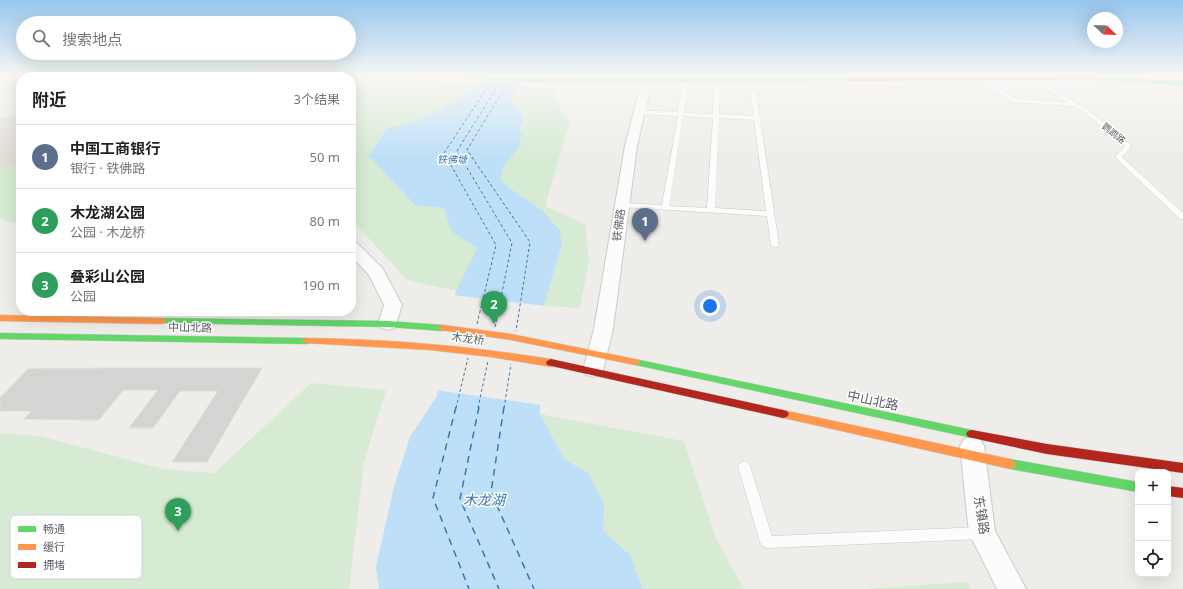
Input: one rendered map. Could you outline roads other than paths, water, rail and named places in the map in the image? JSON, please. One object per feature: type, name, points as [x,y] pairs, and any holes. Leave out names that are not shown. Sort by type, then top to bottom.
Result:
[{"type":"main road","name":"中山北路","points":[[0,318],[388,324]]},
{"type":"main road","name":"木龙桥","points":[[388,324],[453,329],[560,346]]},
{"type":"main road","name":"中山北路","points":[[0,336],[380,342]]},
{"type":"main road","name":"木龙桥","points":[[380,342],[445,347],[553,363]]},
{"type":"main road","name":"中山北路","points":[[560,346],[599,354],[1135,486]]},
{"type":"main road","name":"中山北路","points":[[553,363],[972,446],[1047,449],[1183,468]]},
{"type":"main road","points":[[1171,491],[1183,493]]},
{"type":"street","name":"铁佛路","points":[[593,371],[599,354],[621,205],[640,103]]},
{"type":"street","points":[[356,251],[377,273],[393,304],[388,324]]},
{"type":"street","name":"东镇路","points":[[972,446],[982,533],[1012,589]]},
{"type":"lane","points":[[665,208],[683,103]]},
{"type":"lane","points":[[711,210],[716,103]]},
{"type":"lane","points":[[755,103],[776,245]]},
{"type":"lane","points":[[1065,103],[1075,104]]},
{"type":"lane","name":"鹦鹉路","points":[[1075,104],[1130,146],[1118,157],[1183,217]]},
{"type":"lane","points":[[638,112],[757,118]]},
{"type":"lane","points":[[621,205],[771,214]]},
{"type":"lane","points":[[744,466],[767,542],[982,533]]},
{"type":"water","name":"木龙湖","points":[[513,103],[521,112],[523,123],[518,128],[525,135],[519,137],[521,143],[505,164],[501,180],[508,187],[543,211],[560,231],[562,243],[544,305],[538,353],[540,414],[564,459],[588,473],[604,503],[603,531],[631,556],[642,589],[379,589],[376,567],[394,487],[410,437],[437,396],[443,340],[456,291],[477,248],[451,231],[444,208],[415,205],[369,156],[387,128],[427,117],[452,104]]},
{"type":"place","name":"中国工商银行","points":[[645,241]]},
{"type":"place","name":"木龙湖公园","points":[[494,324]]},
{"type":"place","name":"叠彩山公园","points":[[178,531]]},
{"type":"water label","name":"铁佛塘","points":[[452,159]]}]
